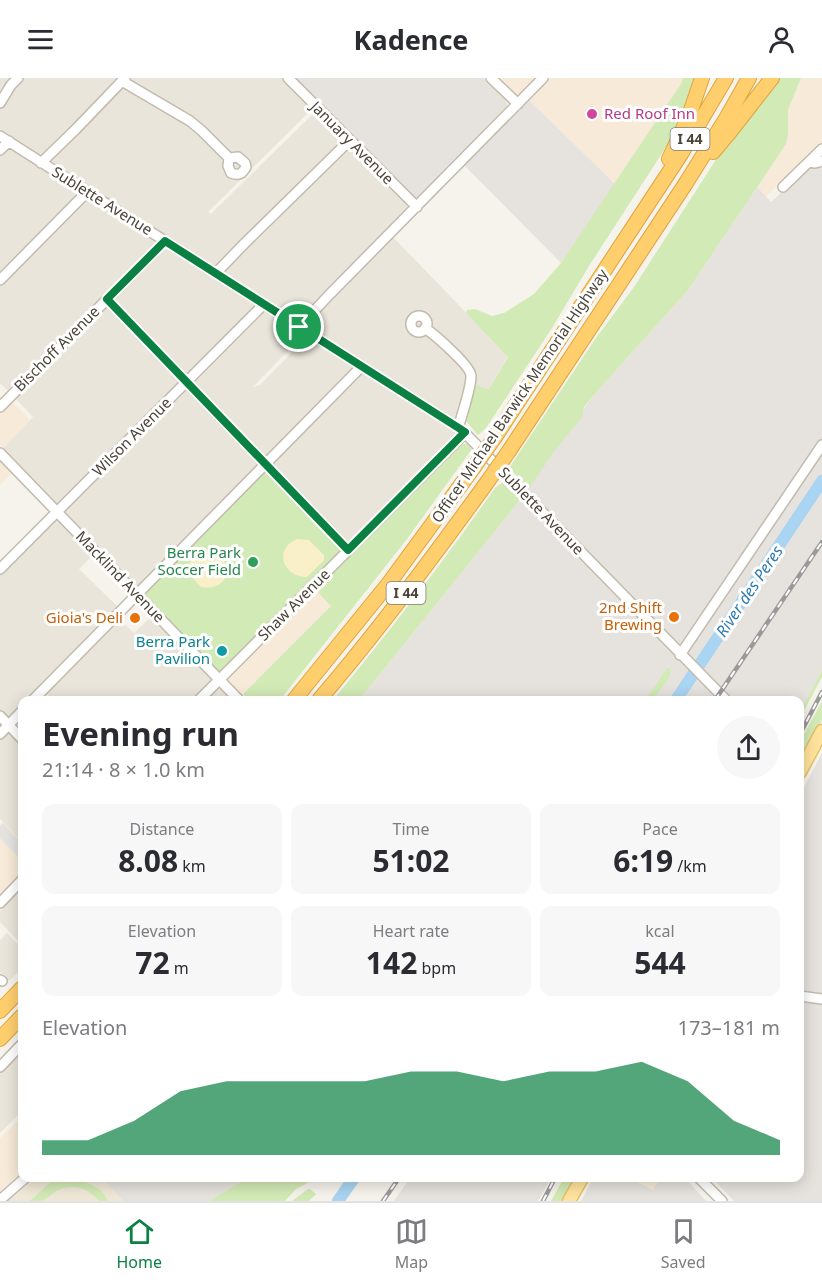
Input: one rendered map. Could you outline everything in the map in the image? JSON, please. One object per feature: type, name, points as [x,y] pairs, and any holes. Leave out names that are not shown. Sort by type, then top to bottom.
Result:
[{"type":"highway","points":[[651,200],[689,116],[702,78]]},
{"type":"highway","name":"Officer Michael Barwick Memorial Highway","points":[[297,696],[389,583],[495,437],[700,124],[726,78]]},
{"type":"highway","name":"Officer Michael Barwick Memorial Highway","points":[[322,696],[400,600],[509,451],[686,183],[748,78]]},
{"type":"highway","points":[[686,183],[772,78]]},
{"type":"highway","points":[[0,1011],[18,992]]},
{"type":"highway","points":[[0,1039],[18,1020]]},
{"type":"main road","points":[[804,765],[820,740]]},
{"type":"main road","points":[[569,1201],[580,1182]]},
{"type":"street","points":[[0,103],[18,78]]},
{"type":"street","name":"January Avenue","points":[[288,78],[417,207]]},
{"type":"street","points":[[491,78],[518,104]]},
{"type":"street","points":[[299,327],[543,78]]},
{"type":"street","points":[[41,163],[124,79],[190,121],[229,158]]},
{"type":"street","points":[[0,150],[4,139]]},
{"type":"street","name":"Sublette Avenue","points":[[4,139],[462,430],[722,696]]},
{"type":"street","points":[[216,273],[350,140]]},
{"type":"street","points":[[783,187],[822,149]]},
{"type":"street","points":[[809,162],[822,161]]},
{"type":"street","points":[[0,280],[87,192]]},
{"type":"street","name":"Bischoff Avenue","points":[[0,407],[165,241]]},
{"type":"street","points":[[107,299],[348,550]]},
{"type":"street","name":"Wilson Avenue","points":[[0,570],[264,304]]},
{"type":"street","points":[[425,328],[470,369],[471,379],[462,430]]},
{"type":"street","points":[[37,696],[361,367]]},
{"type":"street","name":"Shaw Avenue","points":[[203,696],[348,550],[462,430]]},
{"type":"street","points":[[682,657],[822,445]]},
{"type":"street","name":"Macklind Avenue","points":[[0,453],[235,696]]},
{"type":"street","points":[[0,734],[18,715]]},
{"type":"street","points":[[0,716],[18,735]]},
{"type":"street","points":[[0,903],[18,884]]},
{"type":"street","points":[[804,997],[822,999]]},
{"type":"street","points":[[0,1066],[18,1048]]},
{"type":"street","points":[[0,1200],[20,1182]]},
{"type":"street","points":[[703,1182],[722,1201]]},
{"type":"shaded area","points":[[0,78],[283,78],[313,108],[208,212],[211,214],[317,110],[343,137],[350,148],[408,206],[408,209],[296,320],[0,129]]},
{"type":"shaded area","points":[[294,78],[483,78],[505,100],[507,108],[416,200]]},
{"type":"shaded area","points":[[497,78],[537,78],[517,96]]},
{"type":"shaded area","points":[[549,78],[683,78],[615,184],[528,99]]},
{"type":"shaded area","points":[[801,78],[822,78],[822,142],[766,197],[757,187],[786,144],[788,110]]},
{"type":"shaded area","points":[[528,99],[615,184],[561,263],[464,165]]},
{"type":"shaded area","points":[[0,140],[156,242],[155,246],[9,392],[0,383]]},
{"type":"shaded area","points":[[822,154],[822,670],[804,704],[804,696],[362,696],[520,500],[592,397],[688,290],[757,187],[771,202]]},
{"type":"shaded area","points":[[392,236],[508,356],[489,389],[466,383],[457,415],[454,418],[307,326],[307,323]]},
{"type":"shaded area","points":[[165,248],[303,335],[253,387],[260,385],[307,337],[455,433],[450,442],[351,541],[345,540],[224,415],[258,465],[137,587],[3,448],[33,417],[15,398]]},
{"type":"shaded area","points":[[12,401],[30,420],[3,448],[0,445],[0,414]]},
{"type":"shaded area","points":[[0,460],[12,473],[0,485]]},
{"type":"shaded area","points":[[58,520],[92,556],[79,569],[118,607],[112,613],[134,633],[151,617],[227,696],[49,696],[41,688],[32,696],[18,696],[18,709],[10,717],[0,710],[0,575],[54,521]]},
{"type":"shaded area","points":[[315,589],[332,605],[242,695],[227,681],[228,678]]},
{"type":"shaded area","points":[[7,733],[18,742],[18,838],[0,819],[0,739]]},
{"type":"shaded area","points":[[822,753],[822,1201],[734,1201],[716,1182],[804,1182],[804,787]]},
{"type":"shaded area","points":[[3,822],[18,838],[18,877],[0,896],[0,824]]},
{"type":"shaded area","points":[[3,823],[18,840],[18,857],[0,838],[0,826]]},
{"type":"shaded area","points":[[18,892],[18,941],[0,922],[0,911]]},
{"type":"shaded area","points":[[7,933],[18,945],[18,972],[9,981],[0,972],[0,940]]},
{"type":"shaded area","points":[[18,1054],[18,1115],[0,1133],[0,1073]]},
{"type":"shaded area","points":[[18,1121],[18,1175],[0,1191],[0,1138]]},
{"type":"shaded area","points":[[28,1182],[105,1182],[123,1201],[6,1201]]},
{"type":"shaded area","points":[[105,1182],[240,1182],[209,1201],[123,1201]]},
{"type":"shaded area","points":[[407,1182],[549,1182],[538,1201],[394,1201]]},
{"type":"shaded area","points":[[591,1182],[637,1182],[653,1190],[658,1182],[689,1182],[706,1201],[581,1201]]},
{"type":"shaded area","points":[[636,1182],[658,1182],[653,1191]]},
{"type":"green space","points":[[683,78],[697,78],[668,144],[552,328],[486,428],[478,435],[465,422],[475,385],[489,389],[508,357],[466,313],[467,310],[475,309],[492,316],[504,313],[534,294],[561,263]]},
{"type":"green space","points":[[776,78],[801,78],[788,110],[786,144],[688,290],[592,397],[584,407],[582,417],[529,488],[509,468],[596,338],[634,287],[719,155]]},
{"type":"green space","points":[[459,444],[467,444],[472,449],[407,539],[283,696],[245,696],[243,694],[331,606],[315,589]]},
{"type":"green space","points":[[265,471],[341,551],[219,672],[146,597],[145,593]]},
{"type":"green space","points":[[503,482],[520,500],[362,696],[336,696],[416,596],[495,488]]},
{"type":"green space","points":[[667,668],[670,668],[670,676],[656,696],[649,696]]},
{"type":"green space","points":[[822,670],[822,677],[804,711],[804,704]]},
{"type":"green space","points":[[822,701],[822,720],[804,750],[804,735]]},
{"type":"green space","points":[[51,1182],[83,1182],[96,1187],[108,1201],[99,1201],[90,1192],[68,1187],[56,1191],[44,1200],[30,1201]]},
{"type":"green space","points":[[309,1182],[296,1189],[285,1201],[209,1201],[239,1183]]},
{"type":"green space","points":[[562,1182],[572,1182],[561,1201],[551,1201]]},
{"type":"green space","points":[[308,1189],[316,1194],[309,1201],[292,1201]]},
{"type":"sand","points":[[297,539],[309,540],[324,555],[324,560],[307,577],[292,572],[284,562],[285,549]]},
{"type":"sand","points":[[204,550],[215,553],[226,565],[225,579],[212,587],[201,587],[186,571],[186,566]]},
{"type":"waterway","name":"River des Peres","points":[[679,696],[822,481]]},
{"type":"waterway","name":"River des Peres","points":[[338,1201],[351,1182]]},
{"type":"railway","points":[[718,696],[822,542]]},
{"type":"railway","points":[[804,726],[822,692]]},
{"type":"railway","points":[[383,1201],[396,1182]]},
{"type":"railway","points":[[543,1201],[553,1182]]},
{"type":"place","name":"Red Roof Inn","points":[[592,114]]},
{"type":"place","name":"Berra Park Soccer Field","points":[[253,562]]},
{"type":"place","name":"2nd Shift Brewing","points":[[674,617]]},
{"type":"place","name":"Gioia's Deli","points":[[135,618]]},
{"type":"place","name":"Berra Park Pavilion","points":[[222,651]]},
{"type":"route","points":[[165,241],[299,327],[465,432],[348,550],[107,299],[165,241]]}]
